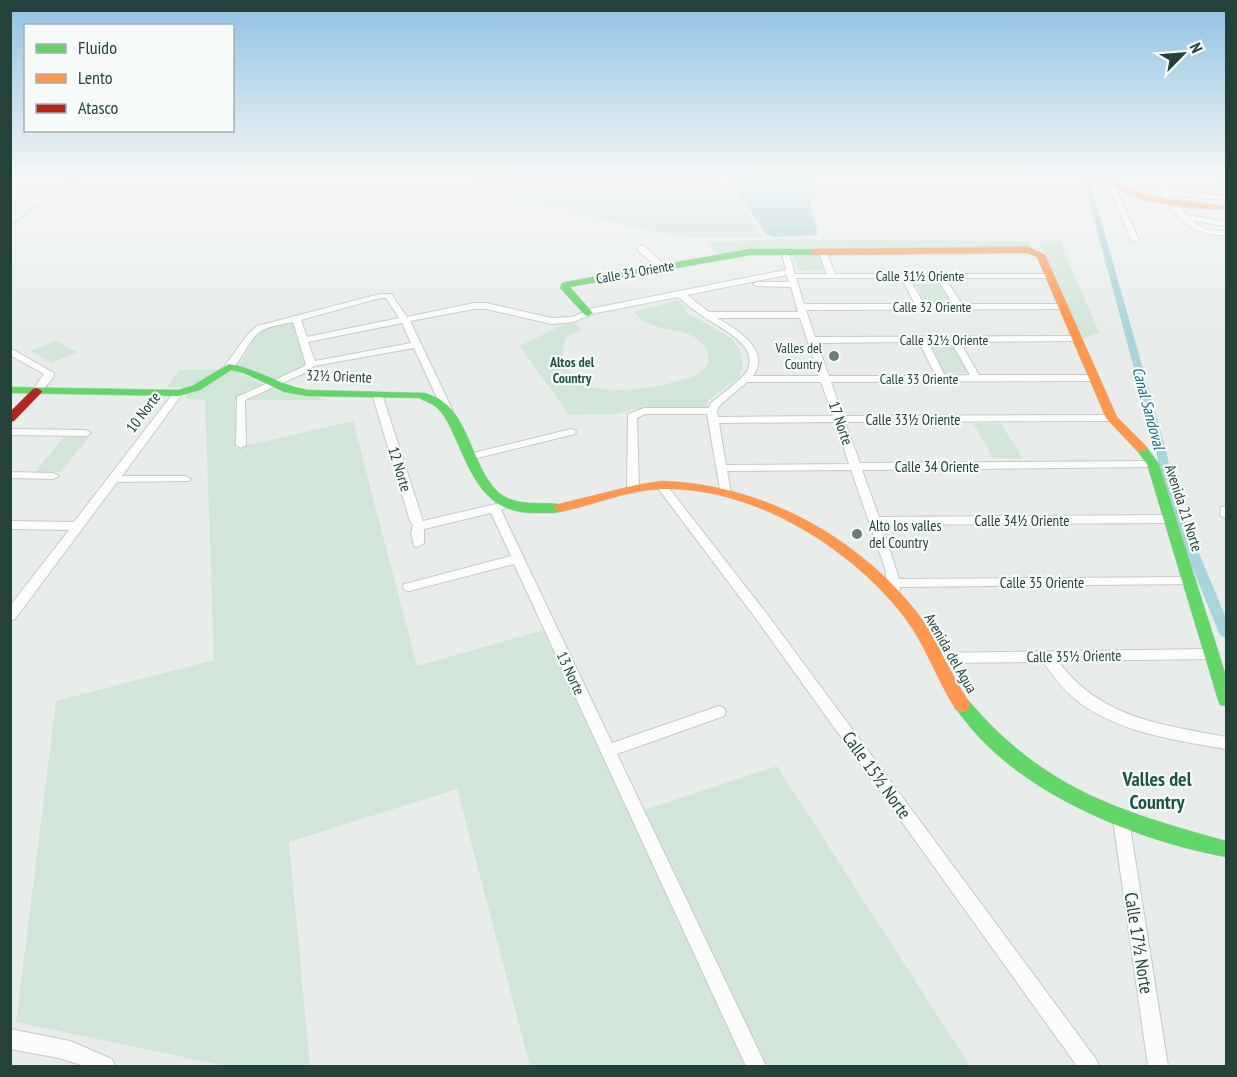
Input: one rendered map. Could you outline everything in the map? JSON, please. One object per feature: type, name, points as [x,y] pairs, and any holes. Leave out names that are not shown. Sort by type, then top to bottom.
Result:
[{"type":"street","points":[[1130,228],[1135,240]]},
{"type":"street","points":[[1197,228],[1202,231],[1227,233]]},
{"type":"street","points":[[641,248],[662,267]]},
{"type":"street","name":"Calle 31 Oriente","points":[[587,314],[565,288],[565,285],[750,252],[1029,250]]},
{"type":"street","name":"Avenida 21 Norte","points":[[1029,250],[1041,255],[1112,418],[1149,456],[1153,464],[1227,700]]},
{"type":"street","name":"17 Norte","points":[[784,251],[802,311],[874,521],[894,589]]},
{"type":"street","points":[[822,251],[832,276]]},
{"type":"street","points":[[904,276],[921,307]]},
{"type":"street","points":[[939,276],[959,307]]},
{"type":"street","name":"Calle 31½ Oriente","points":[[792,278],[1049,276]]},
{"type":"street","points":[[735,284],[792,278]]},
{"type":"street","points":[[303,340],[403,317],[482,304],[547,321],[569,320],[680,294],[735,284],[792,278]]},
{"type":"street","points":[[680,294],[707,315],[735,331],[748,345],[752,368],[746,379],[715,405],[713,416],[725,493]]},
{"type":"street","name":"10 Norte","points":[[10,616],[178,393],[196,388],[229,367],[239,357],[254,332],[267,325],[380,296],[388,296]]},
{"type":"street","name":"13 Norte","points":[[388,296],[403,317],[417,345],[484,489],[500,507],[517,559],[756,1066]]},
{"type":"street","name":"Calle 32 Oriente","points":[[707,315],[921,307],[1063,307]]},
{"type":"street","points":[[296,318],[310,364]]},
{"type":"street","name":"Calle 32½ Oriente","points":[[812,340],[1077,339]]},
{"type":"street","points":[[922,340],[942,378]]},
{"type":"street","points":[[954,340],[976,378]]},
{"type":"street","points":[[241,445],[240,399],[306,369],[310,364],[417,345]]},
{"type":"street","points":[[10,351],[49,373],[38,391],[10,419]]},
{"type":"street","name":"32½ Oriente","points":[[229,367],[247,370],[271,384],[288,390],[307,393],[421,395],[432,398],[448,411]]},
{"type":"street","name":"Calle 33 Oriente","points":[[746,379],[1093,378]]},
{"type":"street","points":[[10,390],[178,393]]},
{"type":"street","name":"12 Norte","points":[[376,394],[416,521],[419,524],[418,543]]},
{"type":"street","name":"Calle 33½ Oriente","points":[[633,490],[631,419],[636,413],[644,411],[713,416],[840,420],[1112,418]]},
{"type":"street","points":[[10,432],[86,433]]},
{"type":"street","points":[[470,457],[571,432]]},
{"type":"street","name":"Calle 34 Oriente","points":[[721,468],[1153,464]]},
{"type":"street","points":[[10,475],[53,476]]},
{"type":"street","points":[[114,478],[185,479]]},
{"type":"street","name":"Avenida del Agua","points":[[500,507],[545,510],[661,485],[725,493],[786,516],[829,540],[894,589],[964,708],[1000,747],[1029,770],[1061,792],[1120,820],[1161,833],[1227,849]]},
{"type":"street","name":"Calle 15½ Norte","points":[[661,485],[762,616],[1089,1066]]},
{"type":"street","points":[[419,524],[500,507]]},
{"type":"street","name":"Calle 34½ Oriente","points":[[874,521],[1170,519]]},
{"type":"street","points":[[10,525],[78,526]]},
{"type":"street","points":[[409,587],[517,559]]},
{"type":"street","name":"Calle 35 Oriente","points":[[894,589],[1190,581]]},
{"type":"street","name":"Calle 35½ Oriente","points":[[936,657],[1212,654]]},
{"type":"street","points":[[1046,656],[1073,690],[1110,715],[1143,726],[1227,743]]},
{"type":"street","points":[[607,751],[719,712]]},
{"type":"street","name":"Calle 17½ Norte","points":[[1120,820],[1158,1066]]},
{"type":"street","points":[[10,1039],[52,1045],[81,1053],[105,1066]]},
{"type":"green space","points":[[639,228],[757,228],[762,238],[692,238]]},
{"type":"green space","points":[[776,239],[1029,241],[1031,248],[793,248],[745,250],[721,255],[707,243]]},
{"type":"green space","points":[[1038,241],[1060,241],[1099,333],[1081,339]]},
{"type":"green space","points":[[795,252],[819,253],[827,270],[803,271],[798,269],[793,255]]},
{"type":"green space","points":[[912,279],[938,279],[954,303],[926,303]]},
{"type":"green space","points":[[678,300],[688,309],[684,311],[731,338],[739,348],[743,364],[739,377],[708,401],[707,407],[633,409],[618,414],[569,415],[520,346],[562,325],[575,323],[581,330],[567,336],[563,356],[573,375],[584,384],[599,388],[633,390],[678,381],[694,376],[704,369],[709,360],[706,349],[693,336],[652,325],[634,312]]},
{"type":"green space","points":[[294,319],[307,365],[303,369],[273,381],[233,366],[243,358],[258,331]]},
{"type":"green space","points":[[56,341],[77,352],[51,363],[31,351]]},
{"type":"green space","points":[[928,344],[952,344],[969,373],[944,374]]},
{"type":"green space","points":[[221,367],[236,371],[277,391],[312,396],[323,400],[235,400],[237,447],[231,449],[353,421],[417,666],[543,630],[748,1066],[530,1066],[457,789],[289,842],[310,1066],[226,1066],[16,1022],[56,701],[214,660],[205,400],[185,399],[189,388],[167,387],[179,370]]},
{"type":"green space","points":[[973,423],[1001,424],[1023,459],[993,458]]},
{"type":"green space","points":[[64,437],[89,437],[61,472],[35,472]]},
{"type":"green space","points":[[777,766],[970,1066],[760,1066],[635,813]]},
{"type":"water","points":[[762,228],[816,228],[817,235],[773,237],[766,234]]},
{"type":"waterway","name":"Canal Sandoval","points":[[1100,228],[1162,454],[1168,493],[1226,633]]},
{"type":"traffic: fast","points":[[588,313],[565,288],[565,285],[750,252],[814,252]]},
{"type":"traffic: fast","points":[[10,390],[178,393],[196,388],[229,367],[247,370],[288,390],[307,393],[421,395],[438,403],[449,415],[477,473],[495,496],[520,508],[560,508]]},
{"type":"traffic: fast","points":[[1141,448],[1153,464],[1226,700]]},
{"type":"traffic: fast","points":[[962,705],[987,735],[1047,782],[1116,816],[1226,849]]},
{"type":"traffic: slow","points":[[814,252],[1029,250],[1041,255],[1112,418],[1141,448]]},
{"type":"traffic: slow","points":[[560,508],[649,486],[696,486],[730,493],[799,522],[832,542],[888,589],[910,614],[962,705]]},
{"type":"traffic: jam","points":[[10,419],[37,391]]},
{"type":"place","name":"Valles del Country","points":[[834,356]]},
{"type":"place","name":"Alto los valles del Country","points":[[857,534]]},
{"type":"district","name":"Altos del Country","points":[[572,370]]},
{"type":"district","name":"Valles del Country","points":[[1157,790]]}]
